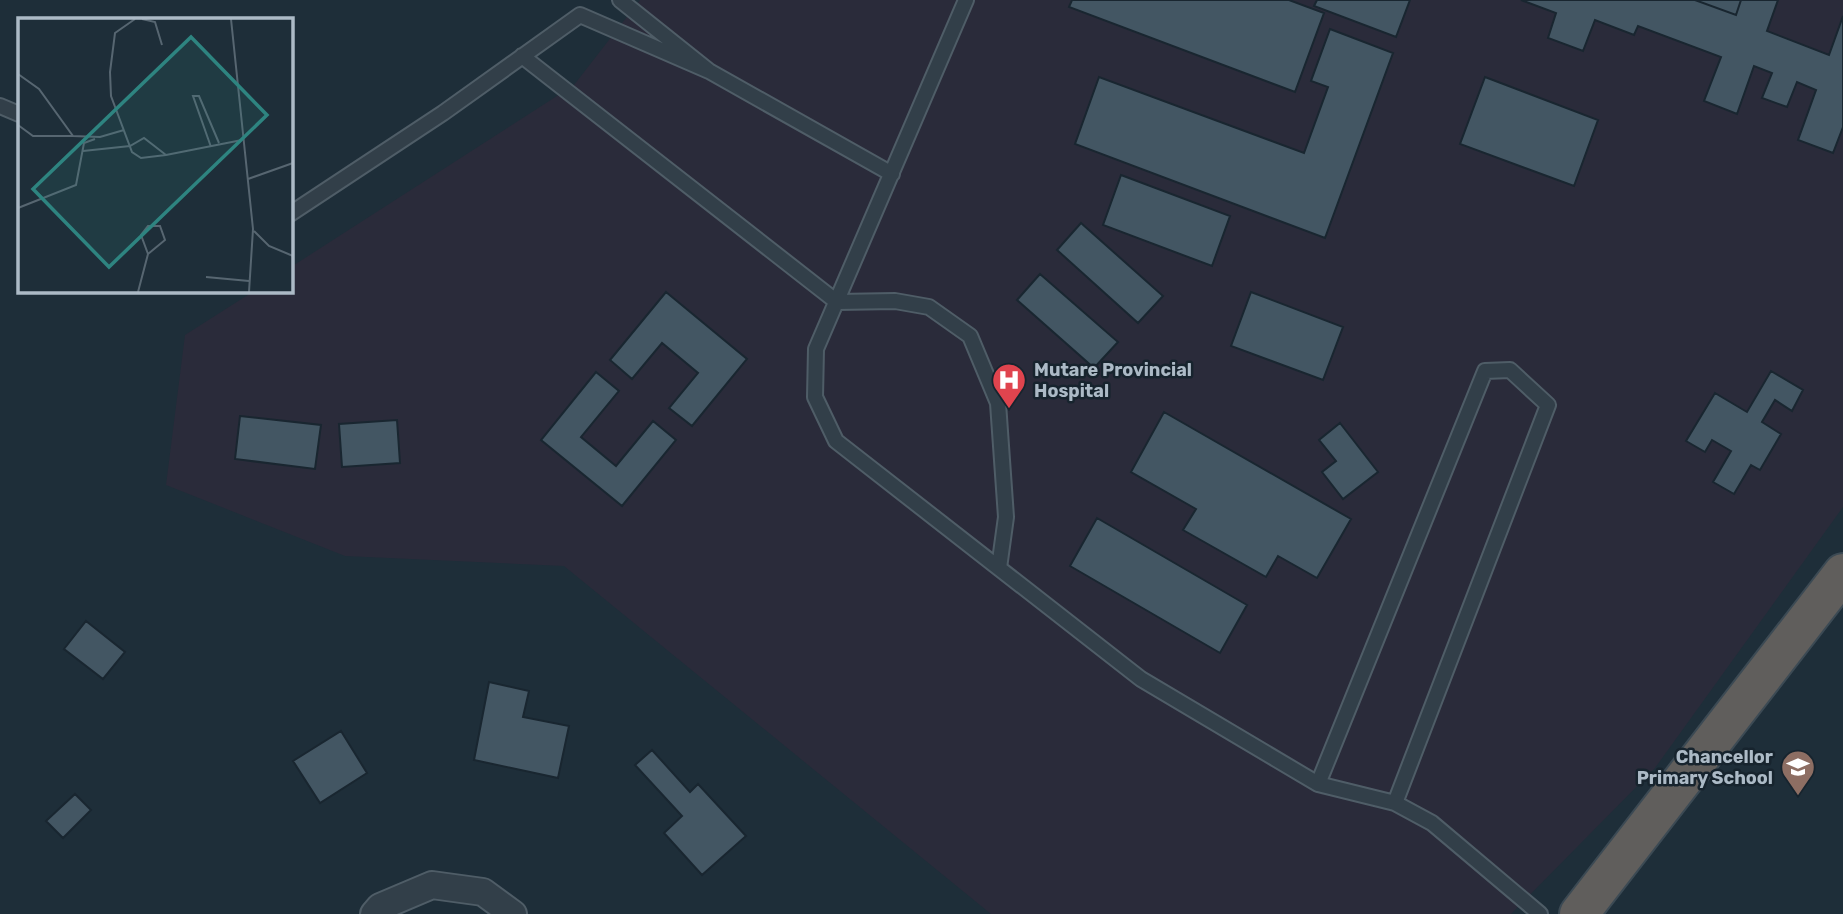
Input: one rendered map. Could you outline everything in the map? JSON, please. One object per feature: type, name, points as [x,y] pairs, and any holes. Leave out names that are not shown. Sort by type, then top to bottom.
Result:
[{"type":"highway","points":[[1579,914],[1843,573]]},
{"type":"street","points":[[374,914],[380,907],[432,885],[482,892],[513,914]]},
{"type":"lane","points":[[620,0],[709,71]]},
{"type":"lane","points":[[966,0],[816,349],[815,397],[836,441],[1142,679],[1318,784],[1395,803],[1432,823],[1540,914]]},
{"type":"lane","points":[[292,214],[443,113],[580,15],[709,71],[892,174]]},
{"type":"lane","points":[[522,56],[837,302],[895,301],[929,307],[970,336],[998,403],[1006,517],[999,568]]},
{"type":"lane","points":[[0,106],[18,114]]},
{"type":"lane","points":[[1318,784],[1485,371],[1510,370],[1548,405],[1395,803]]},
{"type":"shaded area","name":"Mutare Provincial Hospital","points":[[640,0],[1843,0],[1843,507],[1655,768],[1511,914],[991,914],[564,566],[345,556],[166,485],[185,335],[252,292],[292,292],[292,266],[574,85]]},
{"type":"building","points":[[1072,0],[1289,0],[1324,13],[1295,92],[1069,7]]},
{"type":"building","points":[[1317,0],[1410,0],[1396,37],[1314,6]]},
{"type":"building","points":[[1521,0],[1695,0],[1736,15],[1741,0],[1778,0],[1767,31],[1829,55],[1843,16],[1843,127],[1833,153],[1798,140],[1816,90],[1797,82],[1787,107],[1762,98],[1772,73],[1754,66],[1737,114],[1704,101],[1721,57],[1638,26],[1634,35],[1595,20],[1583,51],[1548,38],[1556,13]]},
{"type":"building","points":[[1695,0],[1741,0],[1736,15]]},
{"type":"building","points":[[1330,29],[1393,53],[1325,238],[1075,144],[1099,77],[1304,153],[1328,87],[1311,81]]},
{"type":"building","points":[[1485,77],[1598,120],[1574,186],[1460,144]]},
{"type":"building","points":[[1121,175],[1230,216],[1212,266],[1103,225]]},
{"type":"building","points":[[1081,223],[1163,296],[1138,323],[1057,250]]},
{"type":"building","points":[[1040,274],[1118,342],[1094,368],[1017,300]]},
{"type":"building","points":[[666,292],[747,359],[692,426],[669,408],[698,373],[662,343],[632,379],[610,360]]},
{"type":"building","points":[[1251,292],[1343,327],[1323,380],[1231,346]]},
{"type":"building","points":[[1771,371],[1803,390],[1792,411],[1775,400],[1762,422],[1781,434],[1760,470],[1751,465],[1734,494],[1713,482],[1731,451],[1712,440],[1705,452],[1686,441],[1715,393],[1747,412]]},
{"type":"building","points":[[596,372],[619,391],[581,437],[616,466],[653,421],[676,440],[622,506],[541,440]]},
{"type":"building","points":[[1164,412],[1351,519],[1317,578],[1278,556],[1266,577],[1183,530],[1196,509],[1131,472]]},
{"type":"building","points":[[240,416],[321,425],[315,469],[235,459]]},
{"type":"building","points":[[397,420],[400,463],[342,467],[339,424]]},
{"type":"building","points":[[1340,423],[1378,472],[1343,499],[1322,472],[1336,461],[1319,440]]},
{"type":"building","points":[[1097,518],[1247,605],[1220,653],[1070,566]]},
{"type":"building","points":[[86,621],[125,652],[103,679],[64,649]]},
{"type":"building","points":[[489,682],[529,691],[523,717],[569,726],[558,778],[474,760]]},
{"type":"building","points":[[341,731],[367,773],[320,803],[293,761]]},
{"type":"building","points":[[652,750],[690,792],[698,784],[746,836],[702,875],[664,833],[682,816],[635,765]]},
{"type":"building","points":[[75,794],[91,810],[63,838],[46,821]]},
{"type":"place","name":"Mutare Provincial Hospital","points":[[1009,410]]},
{"type":"place","name":"Chancellor Primary School","points":[[1798,797]]}]
